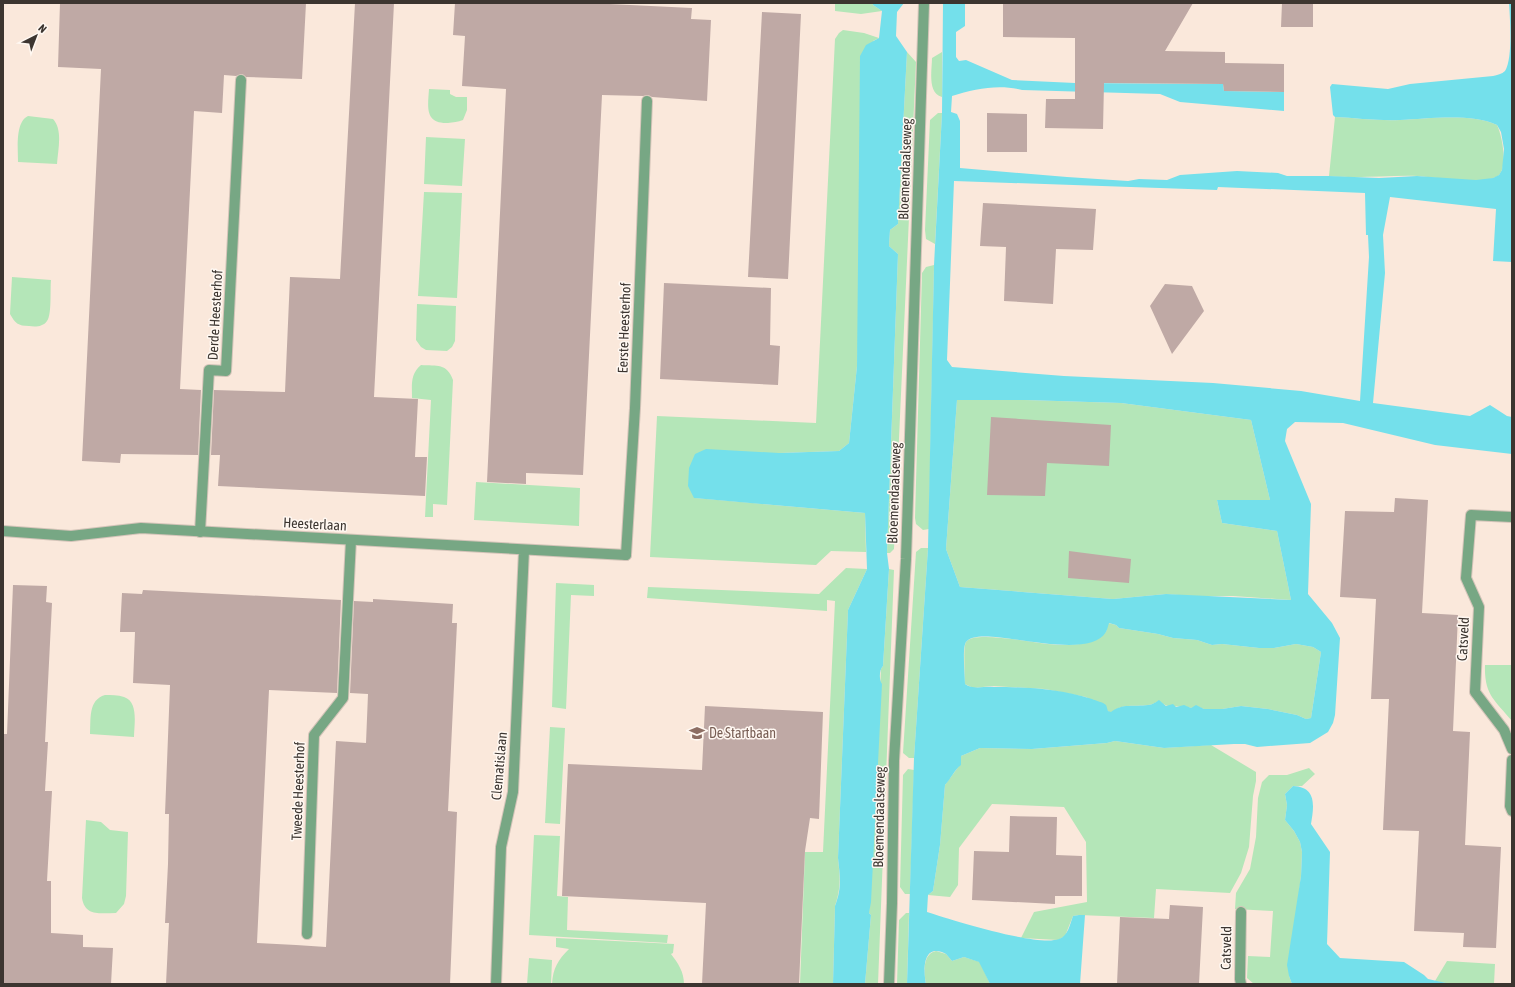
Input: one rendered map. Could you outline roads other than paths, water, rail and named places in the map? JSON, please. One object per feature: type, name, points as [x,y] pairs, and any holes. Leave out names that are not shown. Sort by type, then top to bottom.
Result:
[{"type":"street","name":"Bloemendaalseweg","points":[[889,984],[894,760],[906,558],[924,3]]},
{"type":"street","name":"Derde Heesterhof","points":[[200,532],[209,370],[226,371],[241,80]]},
{"type":"street","name":"Eerste Heesterhof","points":[[626,555],[635,408],[647,101]]},
{"type":"street","name":"Catsveld","points":[[1512,517],[1471,515],[1466,578],[1479,607],[1475,692],[1504,730],[1512,749]]},
{"type":"street","name":"Heesterlaan","points":[[3,531],[72,536],[141,528],[626,555]]},
{"type":"street","name":"Tweede Heesterhof","points":[[307,934],[314,735],[343,698],[351,540]]},
{"type":"street","name":"Clematislaan","points":[[496,984],[501,847],[514,792],[524,550]]},
{"type":"street","points":[[1512,760],[1510,806],[1512,811]]},
{"type":"street","name":"Catsveld","points":[[1241,912],[1241,984]]},
{"type":"water","points":[[873,3],[904,3],[897,12],[896,36],[907,52],[898,224],[890,230],[889,246],[898,254],[887,553],[889,569],[883,666],[880,675],[882,684],[871,902],[869,913],[871,915],[865,984],[833,984],[835,906],[839,894],[840,882],[838,858],[848,610],[867,569],[865,513],[694,498],[688,486],[689,468],[695,454],[706,449],[779,453],[839,451],[849,443],[857,366],[860,56],[866,45],[879,38],[882,11],[873,5]]},
{"type":"water","points":[[943,3],[965,3],[965,26],[956,32],[956,57],[959,61],[966,60],[1012,80],[1075,83],[1223,84],[1224,91],[1284,92],[1284,111],[1180,102],[1160,94],[1022,90],[1004,87],[978,89],[952,96],[951,112],[957,114],[960,121],[960,168],[1128,181],[1139,179],[1167,180],[1180,175],[1237,171],[1278,173],[1287,176],[1379,178],[1417,176],[1476,180],[1493,178],[1499,175],[1502,170],[1504,149],[1501,132],[1497,125],[1487,121],[1462,118],[1375,120],[1335,117],[1333,115],[1330,87],[1332,84],[1388,89],[1410,84],[1501,74],[1505,71],[1508,65],[1510,48],[1509,3],[1512,3],[1512,262],[1493,261],[1496,209],[1390,197],[1383,235],[1385,273],[1373,403],[1470,416],[1490,405],[1507,416],[1512,417],[1512,454],[1435,445],[1343,423],[1295,422],[1287,429],[1285,441],[1311,504],[1308,594],[1332,623],[1340,638],[1335,715],[1328,732],[1310,743],[1257,747],[1245,744],[1234,744],[1164,748],[1115,741],[1107,743],[1032,749],[980,748],[961,756],[961,765],[956,769],[945,785],[940,845],[933,891],[928,895],[927,912],[994,932],[1033,939],[1048,940],[1059,939],[1065,935],[1073,916],[1085,915],[1080,984],[990,984],[979,962],[964,957],[952,961],[946,954],[936,951],[931,952],[926,959],[926,984],[907,984],[914,758],[928,548],[934,265],[942,113]],"holes":[[[954,181],[1217,190],[1218,187],[1365,193],[1366,235],[1368,235],[1369,257],[1360,401],[1301,391],[1213,383],[1064,376],[952,367],[947,360]],[[957,400],[1025,400],[1121,403],[1251,420],[1270,500],[1217,500],[1222,523],[1277,531],[1291,600],[1166,594],[1113,599],[960,587],[946,549]],[[1109,623],[1116,625],[1119,628],[1158,634],[1173,638],[1197,640],[1212,645],[1222,644],[1274,648],[1296,644],[1313,647],[1321,652],[1311,718],[1306,719],[1297,715],[1268,709],[1241,706],[1222,709],[1204,709],[1196,705],[1191,708],[1184,705],[1176,707],[1173,704],[1166,706],[1159,700],[1143,706],[1119,707],[1111,712],[1108,711],[1106,705],[1103,703],[1068,693],[1031,688],[972,687],[965,684],[965,645],[966,642],[975,637],[991,637],[1077,645],[1095,641],[1106,632]]]},
{"type":"water","points":[[1293,786],[1301,787],[1310,794],[1313,804],[1311,824],[1330,852],[1327,944],[1340,958],[1404,962],[1428,979],[1451,984],[1292,984],[1287,965],[1301,876],[1302,852],[1300,842],[1294,831],[1285,820],[1287,805],[1285,794]]},
{"type":"place","name":"De Startbaan","points":[[697,733]]}]
